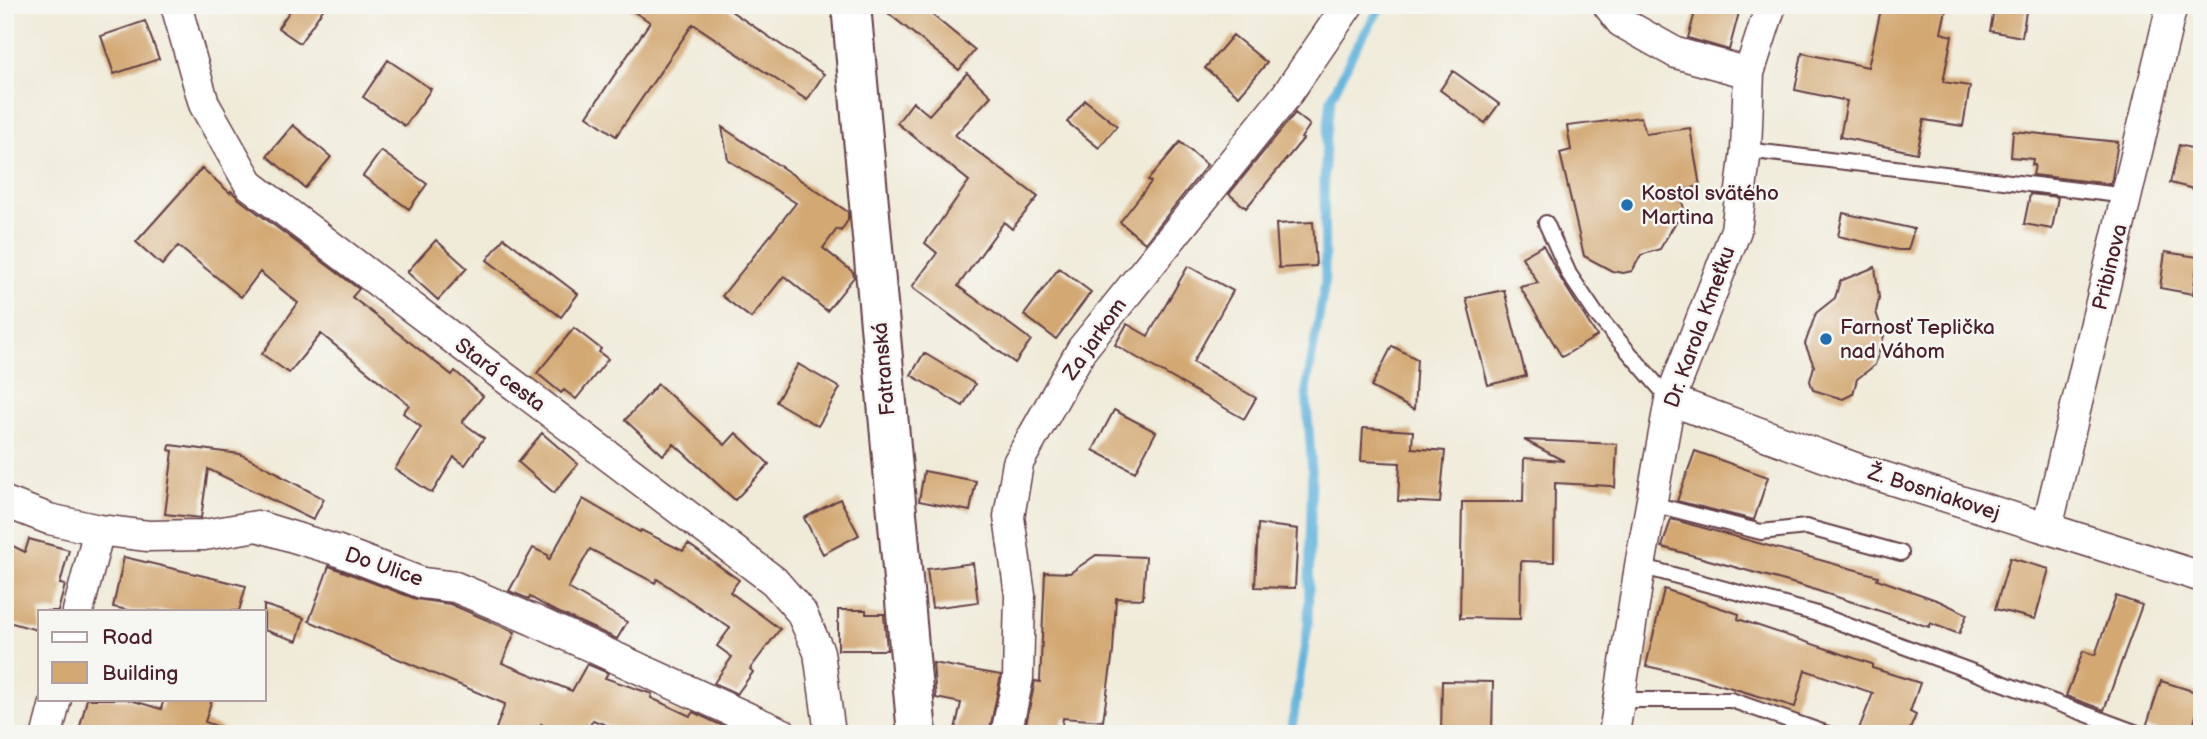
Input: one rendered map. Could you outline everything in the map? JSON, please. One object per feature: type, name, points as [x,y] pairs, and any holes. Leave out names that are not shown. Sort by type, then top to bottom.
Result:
[{"type":"main road","name":"Fatranská","points":[[851,5],[917,734]]},
{"type":"street","name":"Stará cesta","points":[[176,5],[204,104],[250,185],[774,581],[801,612],[819,652],[830,734]]},
{"type":"street","name":"Za jarkom","points":[[1006,734],[1018,677],[1020,595],[1009,517],[1018,463],[1082,349],[1285,97],[1348,5]]},
{"type":"street","points":[[1608,5],[1621,22],[1676,52],[1749,73]]},
{"type":"street","name":"Dr. Karola Kmeťku","points":[[1614,734],[1640,566],[1670,400],[1736,230],[1745,150],[1749,73],[1771,5]]},
{"type":"street","name":"Pribinova","points":[[2047,528],[2172,5]]},
{"type":"street","name":"Ž. Bosniakovej","points":[[1670,400],[1858,468],[2202,578]]},
{"type":"street","name":"Do Ulice","points":[[5,502],[50,519],[99,530],[148,536],[204,535],[257,526],[310,542],[422,583],[455,587],[783,734]]},
{"type":"street","points":[[78,610],[99,530]]},
{"type":"street","points":[[47,734],[56,700]]},
{"type":"lane","points":[[1745,150],[2127,196]]},
{"type":"lane","points":[[1546,223],[1569,274],[1596,314],[1670,400]]},
{"type":"lane","points":[[1652,504],[1761,532],[1806,527],[1901,554]]},
{"type":"lane","points":[[1640,566],[1814,613],[2140,734]]},
{"type":"lane","points":[[1620,700],[1731,700],[1828,734]]},
{"type":"building","points":[[294,5],[326,5],[300,43],[278,28]]},
{"type":"building","points":[[623,5],[722,5],[824,74],[807,100],[693,24],[616,136],[587,116],[650,22]]},
{"type":"building","points":[[878,5],[920,5],[975,50],[959,70]]},
{"type":"building","points":[[1697,5],[1741,5],[1729,50],[1688,38]]},
{"type":"building","points":[[1882,5],[1947,5],[1941,33],[1952,36],[1943,82],[1970,86],[1963,126],[1924,120],[1917,153],[1840,137],[1847,101],[1795,90],[1802,53],[1868,67]]},
{"type":"building","points":[[1995,5],[2027,5],[2022,37],[1990,31]]},
{"type":"building","points":[[145,21],[159,59],[114,74],[101,36]]},
{"type":"building","points":[[1233,35],[1267,63],[1239,96],[1205,68]]},
{"type":"building","points":[[388,60],[431,89],[405,126],[363,97]]},
{"type":"building","points":[[1453,71],[1499,104],[1485,123],[1440,90]]},
{"type":"building","points":[[967,73],[991,96],[955,135],[1038,197],[1012,229],[1004,222],[958,286],[1031,340],[1015,363],[912,287],[937,253],[925,243],[969,181],[897,123],[913,102],[929,115]]},
{"type":"building","points":[[1085,100],[1117,126],[1099,148],[1067,122]]},
{"type":"building","points":[[1295,113],[1310,125],[1301,138],[1303,139],[1246,208],[1229,194]]},
{"type":"building","name":"Kostol svätého Martina","points":[[1641,117],[1646,134],[1690,128],[1700,186],[1680,191],[1686,219],[1676,222],[1660,249],[1641,255],[1632,271],[1623,273],[1612,271],[1584,256],[1560,153],[1571,150],[1567,126]]},
{"type":"building","points":[[293,125],[331,157],[305,188],[267,156]]},
{"type":"building","points":[[722,127],[848,212],[848,220],[841,231],[837,229],[823,248],[853,272],[854,277],[827,311],[784,276],[751,318],[722,296],[796,203],[728,160]]},
{"type":"building","points":[[2013,131],[2118,142],[2111,184],[2033,175],[2033,159],[2011,157]]},
{"type":"building","points":[[1180,142],[1207,165],[1145,243],[1120,222],[1151,182],[1148,180]]},
{"type":"building","points":[[2179,145],[2202,151],[2202,191],[2170,183]]},
{"type":"building","points":[[381,151],[427,184],[409,209],[363,176]]},
{"type":"building","points":[[202,168],[230,193],[231,191],[359,289],[352,297],[452,375],[455,371],[483,396],[462,422],[484,438],[465,465],[454,457],[432,493],[395,469],[421,427],[403,413],[409,405],[321,334],[289,373],[262,354],[298,303],[260,272],[241,297],[178,246],[162,265],[136,242]]},
{"type":"building","points":[[2030,194],[2058,197],[2052,229],[2024,224]]},
{"type":"building","points":[[1843,213],[1914,229],[1908,250],[1838,236]]},
{"type":"building","points":[[1313,222],[1316,266],[1279,268],[1276,224]]},
{"type":"building","points":[[504,238],[578,294],[561,317],[487,260]]},
{"type":"building","points":[[436,240],[467,268],[438,300],[407,272]]},
{"type":"building","points":[[1543,245],[1597,336],[1562,357],[1520,287],[1538,283],[1522,257]]},
{"type":"building","points":[[2165,252],[2198,257],[2193,294],[2160,288]]},
{"type":"building","points":[[1188,266],[1233,291],[1193,362],[1256,398],[1244,419],[1115,345],[1127,324],[1148,336]]},
{"type":"building","points":[[1875,267],[1879,298],[1876,312],[1884,336],[1875,365],[1857,379],[1853,394],[1843,399],[1813,390],[1810,381],[1814,366],[1805,344],[1816,313],[1835,298],[1840,281]]},
{"type":"building","points":[[1059,268],[1091,292],[1056,339],[1024,315]]},
{"type":"building","points":[[1504,290],[1526,376],[1488,385],[1466,298]]},
{"type":"building","points":[[574,328],[601,349],[599,352],[608,359],[576,399],[564,390],[561,393],[537,373]]},
{"type":"building","points":[[1392,346],[1417,359],[1414,410],[1371,387]]},
{"type":"building","points":[[924,353],[975,384],[963,406],[911,375]]},
{"type":"building","points":[[798,364],[840,388],[818,426],[776,402]]},
{"type":"building","points":[[658,384],[725,445],[736,433],[769,464],[735,500],[674,444],[663,455],[625,420]]},
{"type":"building","points":[[1114,410],[1156,432],[1135,472],[1093,450]]},
{"type":"building","points":[[1363,428],[1413,431],[1412,448],[1445,451],[1440,503],[1398,501],[1400,463],[1361,461]]},
{"type":"building","points":[[542,433],[578,464],[554,493],[518,462]]},
{"type":"building","points":[[1524,440],[1617,444],[1615,488],[1555,483],[1554,562],[1521,561],[1520,619],[1460,618],[1462,502],[1523,502],[1524,458],[1564,461]]},
{"type":"building","points":[[170,445],[240,454],[324,499],[313,520],[208,469],[201,518],[165,514],[173,451],[169,450]]},
{"type":"building","points":[[1695,451],[1768,477],[1754,520],[1677,501]]},
{"type":"building","points":[[924,471],[976,481],[970,511],[919,501]]},
{"type":"building","points":[[583,499],[640,532],[641,530],[683,551],[688,544],[739,580],[730,592],[780,629],[750,669],[753,672],[737,694],[714,683],[732,657],[717,646],[730,628],[657,579],[655,583],[590,549],[568,588],[627,622],[617,639],[530,597],[529,599],[509,591],[533,548],[548,555],[549,560]]},
{"type":"building","points":[[840,499],[859,535],[823,554],[804,518]]},
{"type":"building","points":[[1671,519],[1878,576],[1877,579],[1967,614],[1959,634],[1930,623],[1929,627],[1803,586],[1662,547]]},
{"type":"building","points":[[1258,524],[1298,529],[1295,588],[1255,587]]},
{"type":"building","points":[[29,539],[69,550],[60,584],[65,585],[58,610],[38,610],[38,630],[5,621],[5,542],[25,552]]},
{"type":"building","points":[[1096,555],[1146,557],[1143,599],[1116,598],[1113,652],[1103,721],[1063,718],[1061,734],[1024,734],[1035,681],[1040,682],[1045,572],[1070,573]]},
{"type":"building","points":[[124,557],[246,586],[239,610],[127,610],[113,607]]},
{"type":"building","points":[[2010,558],[2049,569],[2035,619],[1995,609]]},
{"type":"building","points":[[973,563],[978,602],[932,608],[927,569]]},
{"type":"building","points":[[329,566],[416,599],[450,604],[515,632],[502,663],[572,691],[587,664],[608,673],[605,678],[652,694],[651,698],[690,716],[693,712],[740,734],[629,734],[593,720],[585,734],[559,734],[541,724],[537,734],[494,734],[505,704],[309,621]]},
{"type":"building","points":[[1664,589],[1739,614],[1738,619],[1920,683],[1910,712],[1916,715],[1908,734],[1857,734],[1873,693],[1805,670],[1795,707],[1695,677],[1646,666]]},
{"type":"building","points":[[2116,596],[2142,605],[2104,710],[2066,696],[2083,651],[2095,655]]},
{"type":"building","points":[[264,605],[304,618],[297,641],[266,631]]},
{"type":"building","points":[[838,610],[866,610],[866,614],[884,614],[887,650],[838,650]]},
{"type":"building","points":[[933,663],[1001,675],[989,734],[954,734],[961,703],[936,698]]},
{"type":"building","points":[[1442,681],[1493,682],[1492,734],[1441,734]]},
{"type":"building","points":[[2161,681],[2202,694],[2191,734],[2167,734],[2146,727]]},
{"type":"building","points":[[87,700],[130,700],[161,709],[164,700],[212,700],[205,722],[222,728],[221,734],[78,734]]},
{"type":"waterway","points":[[1291,734],[1308,625],[1312,472],[1306,390],[1325,283],[1324,181],[1331,99],[1355,49],[1382,5]]},
{"type":"place","name":"Kostol svätého Martina","points":[[1627,205]]},
{"type":"place","name":"Farnosť Teplička nad Váhom","points":[[1826,339]]}]
